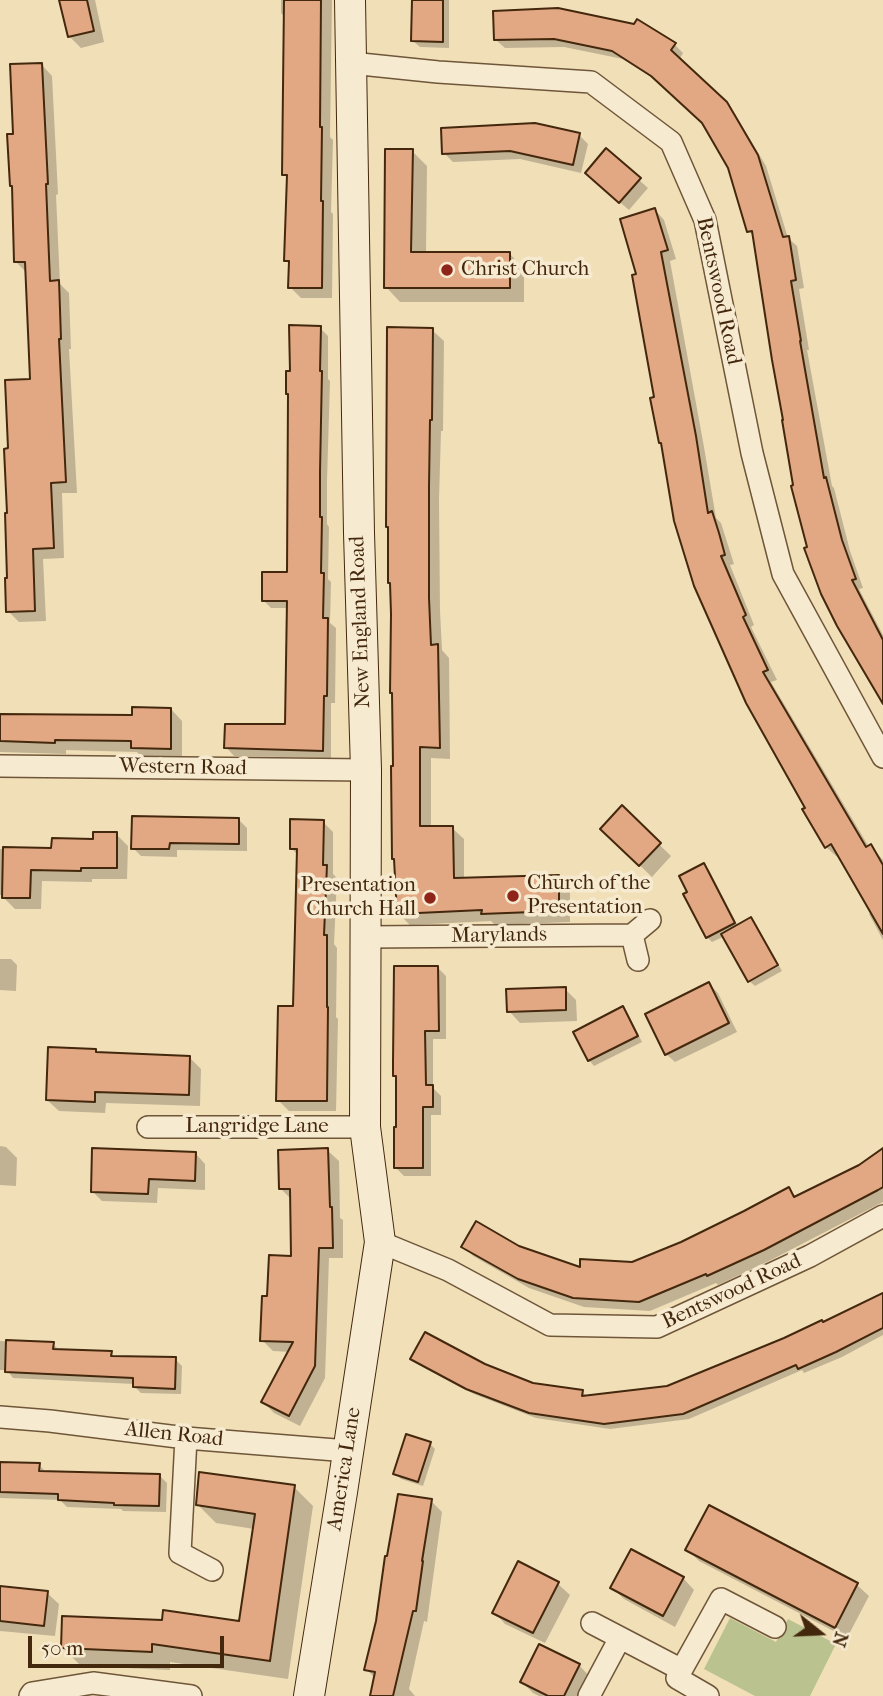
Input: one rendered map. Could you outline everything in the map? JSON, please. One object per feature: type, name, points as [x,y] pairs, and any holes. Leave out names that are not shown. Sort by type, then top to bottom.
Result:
[{"type":"street","name":"New England Road","points":[[350,0],[366,770],[365,1127],[380,1242]]},
{"type":"street","name":"Bentswood Road","points":[[351,63],[591,82],[671,142],[705,220],[752,453],[783,574],[883,757]]},
{"type":"street","name":"Western Road","points":[[0,766],[366,770]]},
{"type":"street","points":[[638,960],[632,934],[650,920]]},
{"type":"street","name":"Marylands","points":[[366,937],[632,934]]},
{"type":"street","name":"Langridge Lane","points":[[148,1127],[365,1127]]},
{"type":"street","name":"Bentswood Road","points":[[380,1242],[448,1270],[550,1325],[657,1327],[810,1256],[883,1216]]},
{"type":"street","name":"America Lane","points":[[309,1696],[380,1242]]},
{"type":"street","name":"Allen Road","points":[[0,1417],[186,1438],[348,1451]]},
{"type":"street","points":[[186,1438],[180,1553],[212,1570]]},
{"type":"street","points":[[708,1696],[677,1678],[721,1599],[775,1627]]},
{"type":"street","points":[[592,1623],[680,1669]]},
{"type":"street","points":[[589,1696],[620,1639]]},
{"type":"street","points":[[30,1696],[32,1693],[93,1683],[191,1696]]},
{"type":"green space","points":[[730,1618],[776,1642],[788,1619],[836,1644],[810,1696],[755,1696],[704,1669]]},
{"type":"building","points":[[59,0],[87,0],[94,31],[68,37]]},
{"type":"building","points":[[284,0],[321,0],[322,288],[288,288],[289,261],[284,261],[287,175],[282,175]]},
{"type":"building","points":[[412,0],[443,0],[443,42],[411,41]]},
{"type":"building","points":[[558,8],[634,24],[637,19],[676,43],[671,50],[727,102],[758,155],[783,237],[789,236],[796,280],[791,281],[824,478],[826,477],[842,540],[856,579],[852,580],[883,640],[883,704],[837,626],[821,594],[804,548],[807,547],[791,486],[793,485],[752,231],[747,232],[728,168],[702,123],[651,76],[612,51],[554,39],[494,40],[493,11]]},
{"type":"building","points":[[42,63],[50,281],[59,280],[66,482],[51,483],[54,548],[33,549],[35,611],[6,612],[7,513],[4,449],[8,448],[5,380],[30,379],[25,262],[14,262],[12,186],[7,134],[13,134],[10,64]]},
{"type":"building","points":[[535,123],[580,133],[573,165],[510,151],[442,154],[441,128]]},
{"type":"building","points":[[606,148],[641,178],[619,203],[585,173]]},
{"type":"building","name":"Christ Church","points":[[385,149],[413,149],[411,252],[510,252],[510,288],[384,288]]},
{"type":"building","points":[[655,208],[668,250],[661,252],[708,513],[712,511],[719,533],[725,555],[721,556],[746,615],[743,617],[768,670],[763,672],[866,847],[871,844],[883,865],[883,934],[831,844],[825,848],[802,809],[805,808],[746,703],[694,586],[674,521],[661,443],[650,398],[654,397],[632,275],[636,274],[620,219]]},
{"type":"building","points":[[289,325],[321,326],[321,573],[324,573],[323,618],[328,618],[323,751],[224,748],[225,724],[285,724],[287,601],[262,601],[262,572],[287,572],[286,371],[290,371]]},
{"type":"building","points":[[387,327],[433,328],[429,598],[431,645],[438,644],[440,748],[420,747],[420,826],[453,826],[454,878],[559,875],[559,911],[481,914],[482,910],[397,914],[392,859],[391,614],[386,527]]},
{"type":"building","points":[[132,707],[171,708],[171,749],[131,748],[131,741],[0,741],[0,714],[132,715]]},
{"type":"building","points":[[622,805],[661,843],[639,866],[600,829]]},
{"type":"building","points":[[132,816],[239,818],[239,844],[170,843],[169,849],[131,849]]},
{"type":"building","points":[[290,819],[324,820],[323,865],[327,865],[324,935],[327,935],[327,1101],[276,1101],[278,1006],[293,1006],[297,849],[290,849]]},
{"type":"building","points":[[93,832],[117,832],[117,868],[81,868],[81,871],[31,870],[30,898],[2,898],[3,847],[51,848],[52,838],[93,839]]},
{"type":"building","points":[[704,863],[735,923],[706,938],[683,894],[687,892],[679,876]]},
{"type":"building","points":[[751,917],[778,965],[748,982],[721,934]]},
{"type":"building","points":[[394,966],[438,966],[439,1031],[425,1031],[426,1085],[433,1085],[433,1107],[423,1107],[423,1168],[394,1168]]},
{"type":"building","points":[[709,982],[729,1023],[665,1055],[645,1014]]},
{"type":"building","points":[[566,987],[566,1010],[507,1012],[506,989]]},
{"type":"building","points":[[623,1006],[638,1036],[588,1061],[573,1032]]},
{"type":"building","points":[[48,1047],[190,1056],[189,1095],[95,1092],[95,1102],[46,1100]]},
{"type":"building","points":[[92,1148],[196,1152],[195,1181],[149,1179],[148,1194],[91,1192]]},
{"type":"building","points":[[328,1148],[333,1248],[319,1248],[315,1366],[289,1416],[261,1402],[293,1342],[260,1341],[262,1296],[267,1296],[269,1255],[291,1256],[290,1189],[279,1189],[278,1150]]},
{"type":"building","points":[[883,1148],[883,1187],[764,1250],[707,1276],[706,1274],[639,1302],[573,1298],[518,1279],[461,1247],[476,1221],[519,1246],[580,1267],[580,1259],[632,1262],[681,1242],[789,1187],[794,1197],[859,1165]]},
{"type":"building","points":[[883,1293],[883,1328],[798,1369],[796,1365],[683,1414],[604,1424],[529,1413],[466,1389],[410,1359],[425,1332],[485,1364],[533,1383],[583,1390],[582,1396],[667,1386],[822,1320],[823,1322]]},
{"type":"building","points":[[6,1340],[54,1342],[53,1349],[112,1351],[111,1356],[176,1357],[175,1389],[133,1387],[133,1378],[5,1372]]},
{"type":"building","points":[[406,1434],[431,1442],[418,1482],[393,1474]]},
{"type":"building","points":[[0,1462],[40,1463],[39,1471],[160,1474],[159,1506],[58,1500],[58,1494],[0,1492]]},
{"type":"building","points":[[199,1472],[295,1485],[270,1661],[152,1644],[152,1652],[61,1648],[62,1616],[162,1620],[163,1610],[239,1621],[255,1514],[196,1505]]},
{"type":"building","points":[[398,1494],[432,1499],[416,1611],[413,1611],[393,1696],[370,1696],[375,1672],[364,1670],[376,1621],[385,1556]]},
{"type":"building","points":[[709,1505],[858,1583],[835,1628],[685,1550]]},
{"type":"building","points":[[631,1549],[684,1577],[663,1616],[610,1588]]},
{"type":"building","points":[[518,1561],[559,1582],[533,1633],[492,1613]]},
{"type":"building","points":[[0,1586],[48,1591],[44,1626],[0,1621]]},
{"type":"building","points":[[539,1644],[580,1664],[564,1696],[548,1696],[520,1682]]},
{"type":"place","name":"Christ Church","points":[[447,270]]},
{"type":"place","name":"Church of the Presentation","points":[[513,896]]},
{"type":"place","name":"Presentation Church Hall","points":[[430,898]]}]
